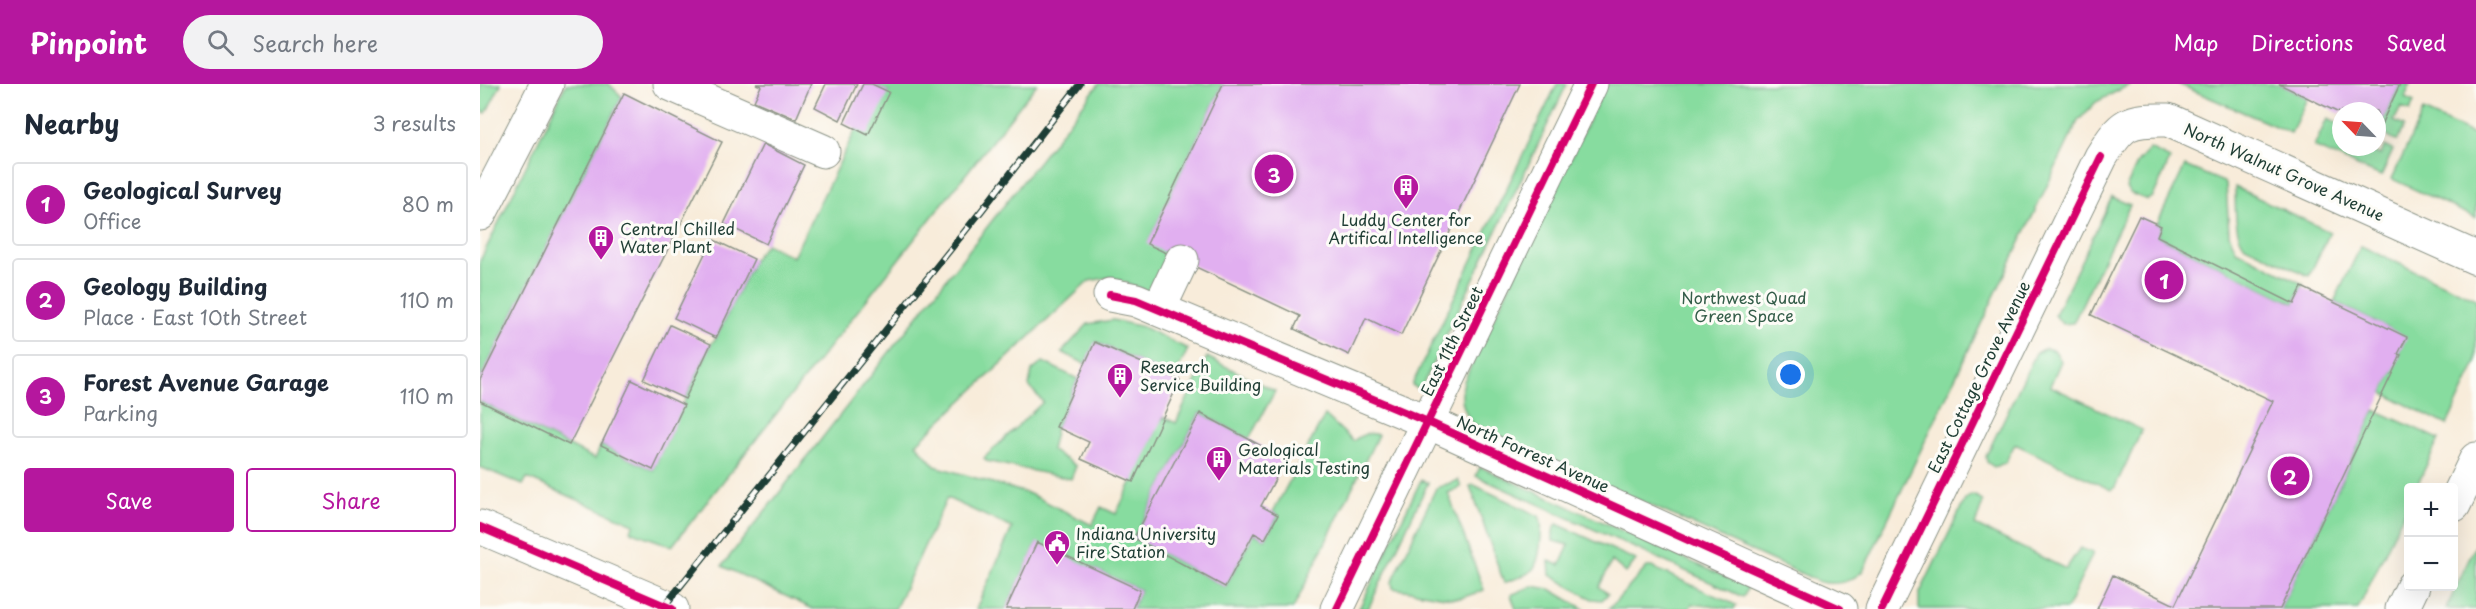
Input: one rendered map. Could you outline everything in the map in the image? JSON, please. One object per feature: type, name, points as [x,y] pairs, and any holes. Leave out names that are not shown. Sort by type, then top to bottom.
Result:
[{"type":"street","points":[[480,214],[547,84]]},
{"type":"street","points":[[670,84],[823,151]]},
{"type":"street","name":"East 11th Street","points":[[1337,609],[1590,84]]},
{"type":"street","name":"North Walnut Grove Avenue","points":[[2101,157],[2119,129],[2145,119],[2168,120],[2476,258]]},
{"type":"street","name":"East Cottage Grove Avenue","points":[[1882,609],[2101,157]]},
{"type":"street","points":[[1159,309],[1182,260]]},
{"type":"street","name":"North Forrest Avenue","points":[[1110,295],[1136,300],[1159,309],[1428,422],[1840,609]]},
{"type":"street","points":[[2458,497],[2476,459]]},
{"type":"street","points":[[480,527],[672,609]]},
{"type":"street","points":[[2402,609],[2411,591]]},
{"type":"green space","points":[[480,84],[501,84],[486,113],[480,110]]},
{"type":"green space","points":[[566,84],[609,84],[622,97],[480,380],[480,261]]},
{"type":"green space","points":[[872,84],[1037,84],[672,546],[630,531],[634,524],[527,478],[523,485],[480,467],[480,401],[595,459],[601,445],[653,470],[711,344],[754,259],[766,244],[793,257],[856,129],[889,92]]},
{"type":"green space","points":[[1099,84],[1223,84],[1148,243],[1171,255],[1153,293],[1111,277],[1089,281],[916,444],[935,466],[1030,494],[1092,525],[1101,507],[1116,514],[1163,417],[1176,423],[1207,357],[1275,391],[1249,439],[1200,413],[1134,538],[1225,587],[1254,533],[1265,539],[1278,515],[1273,512],[1325,415],[1353,441],[1365,434],[1378,435],[1293,609],[1132,609],[1140,590],[1037,543],[1006,609],[976,609],[1012,528],[947,498],[895,609],[813,609],[722,566]]},
{"type":"green space","points":[[1557,84],[1567,84],[1420,390],[1412,385]]},
{"type":"green space","name":"Northwest Quad Green Space","points":[[1606,84],[2131,84],[2096,102],[2078,121],[1863,571],[1848,581],[1820,582],[1473,425],[1467,414],[1462,399],[1464,381]]},
{"type":"green space","points":[[2178,84],[2279,84],[2307,98],[2291,133]]},
{"type":"green space","points":[[2400,84],[2410,84],[2405,98],[2414,102],[2410,111],[2401,107],[2394,121],[2404,126],[2397,141],[2386,135],[2386,114]]},
{"type":"green space","points":[[2423,111],[2476,135],[2476,218],[2392,179]]},
{"type":"green space","points":[[2327,119],[2332,121],[2332,155],[2314,147]]},
{"type":"green space","points":[[2386,146],[2393,150],[2381,176],[2335,156],[2386,156]]},
{"type":"green space","points":[[2150,149],[2170,159],[2153,197],[2147,200],[2130,193],[2126,188],[2138,162]]},
{"type":"green space","points":[[2185,166],[2226,183],[2229,234],[2236,250],[2303,284],[2294,304],[2157,236],[2161,227],[2157,224]]},
{"type":"green space","points":[[2235,187],[2330,232],[2309,276],[2245,246],[2237,226]]},
{"type":"green space","points":[[2112,197],[2130,205],[2073,323],[2062,324],[2055,315]]},
{"type":"green space","points":[[2361,246],[2476,299],[2476,363],[2447,425],[2383,393],[2406,337],[2334,302]]},
{"type":"green space","points":[[1113,320],[1143,327],[1188,349],[1174,378],[1096,342],[1085,364],[1062,352],[1088,324]]},
{"type":"green space","points":[[2045,348],[2055,351],[2061,361],[2050,386],[2142,430],[2115,487],[2111,490],[2015,444],[2005,463],[1994,467],[1987,462],[1986,456],[2036,353]]},
{"type":"green space","points":[[1043,362],[1078,379],[1056,427],[1051,450],[1076,466],[1071,479],[986,461],[984,458],[1043,402],[1029,386],[1032,371]]},
{"type":"green space","points":[[2375,410],[2439,439],[2418,483],[2404,483],[2404,512],[2358,609],[2280,609]]},
{"type":"green space","points":[[1480,467],[1748,587],[1743,597],[1476,476]]},
{"type":"green space","points":[[1421,480],[1428,483],[1368,609],[1359,609]]},
{"type":"green space","points":[[1458,480],[1461,487],[1448,493],[1484,590],[1461,598],[1451,598],[1393,588],[1392,582],[1436,488]]},
{"type":"green space","points":[[1474,485],[1539,516],[1541,528],[1539,553],[1534,567],[1528,573],[1504,583],[1470,486]]},
{"type":"green space","points":[[1971,495],[1983,502],[1975,525],[2066,569],[2080,548],[2093,553],[2067,609],[1919,609],[1919,595],[1965,500]]},
{"type":"green space","points":[[1557,524],[1636,560],[1626,573],[1612,561],[1599,587],[1608,594],[1602,600],[1592,599],[1550,575],[1549,561],[1560,565],[1569,545],[1553,541],[1553,531]]},
{"type":"green space","points":[[2476,544],[2476,609],[2446,609],[2454,591],[2458,591],[2458,583]]},
{"type":"green space","points":[[1647,567],[1652,567],[1736,605],[1734,609],[1692,604],[1689,609],[1609,609]]},
{"type":"green space","points":[[1532,586],[1550,589],[1584,609],[1516,609],[1511,595]]},
{"type":"building","points":[[756,84],[811,84],[796,119],[754,101],[761,86]]},
{"type":"building","points":[[826,84],[857,84],[840,120],[815,107]]},
{"type":"building","points":[[863,84],[872,84],[889,92],[868,135],[844,123]]},
{"type":"building","points":[[1223,84],[1520,84],[1401,335],[1366,318],[1349,355],[1294,329],[1300,316],[1147,244]]},
{"type":"building","points":[[2279,84],[2400,84],[2386,114],[2386,102],[2332,102],[2332,110]]},
{"type":"building","name":"Central Chilled Water Plant","points":[[624,93],[722,142],[569,445],[480,401],[480,380]]},
{"type":"building","points":[[763,144],[804,165],[766,244],[724,224]]},
{"type":"building","points":[[2139,216],[2161,226],[2157,236],[2294,304],[2302,287],[2407,337],[2398,354],[2401,355],[2280,609],[2097,609],[2113,575],[2175,605],[2273,401],[2091,315]]},
{"type":"building","points":[[712,239],[754,259],[716,338],[674,318]]},
{"type":"building","points":[[670,325],[711,344],[685,399],[644,380]]},
{"type":"building","name":"Research Service Building","points":[[1095,342],[1180,380],[1133,482],[1081,459],[1089,442],[1056,427]]},
{"type":"building","points":[[632,380],[684,405],[653,470],[601,445]]},
{"type":"building","name":"Geological Materials Testing","points":[[1200,413],[1286,459],[1261,506],[1278,515],[1265,539],[1254,533],[1225,587],[1134,538]]},
{"type":"building","name":"Indiana University Fire Station","points":[[1037,542],[1140,590],[1132,609],[1006,609]]},
{"type":"railway","points":[[662,609],[982,210],[1080,84]]},
{"type":"cycle path","points":[[1337,609],[1591,84]]},
{"type":"cycle path","points":[[1882,609],[2101,157]]},
{"type":"cycle path","points":[[1110,295],[1136,300],[1428,422],[1840,609]]},
{"type":"cycle path","points":[[480,527],[672,609]]},
{"type":"place","name":"Forest Avenue Garage","points":[[1274,174]]},
{"type":"place","name":"Luddy Center for Artifical Intelligence","points":[[1406,210]]},
{"type":"place","name":"Central Chilled Water Plant","points":[[601,261]]},
{"type":"place","name":"Geological Survey","points":[[2164,280]]},
{"type":"place","name":"Research Service Building","points":[[1120,399]]},
{"type":"place","name":"Geology Building","points":[[2290,476]]},
{"type":"place","name":"Geological Materials Testing","points":[[1219,482]]},
{"type":"place","name":"Indiana University Fire Station","points":[[1057,566]]}]
